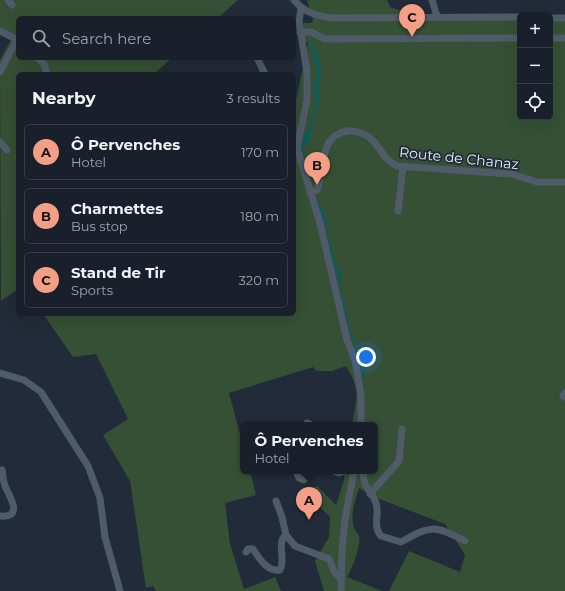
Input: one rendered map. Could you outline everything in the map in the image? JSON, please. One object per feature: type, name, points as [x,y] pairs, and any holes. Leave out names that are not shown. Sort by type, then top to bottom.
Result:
[{"type":"street","points":[[294,0],[301,8],[316,15],[333,18],[437,16],[517,17]]},
{"type":"street","points":[[432,0],[437,16]]},
{"type":"street","points":[[301,8],[299,18],[300,32],[306,63],[308,85],[306,110],[297,134],[298,153],[313,192],[347,340],[355,360],[361,395],[361,422]]},
{"type":"street","points":[[553,18],[565,18]]},
{"type":"street","points":[[0,31],[16,39]]},
{"type":"street","points":[[300,32],[311,32],[325,39],[517,38]]},
{"type":"street","points":[[553,38],[565,38]]},
{"type":"street","points":[[0,72],[16,44]]},
{"type":"street","points":[[40,60],[44,64],[47,72]]},
{"type":"street","points":[[258,60],[264,72]]},
{"type":"street","name":"Route de Chanaz","points":[[313,192],[320,184],[323,155],[326,147],[335,136],[345,131],[356,132],[369,137],[386,161],[397,166],[511,174],[537,182],[565,182]]},
{"type":"street","points":[[0,142],[7,150]]},
{"type":"street","points":[[398,211],[404,167]]},
{"type":"street","points":[[0,373],[24,380],[41,392],[88,466],[100,498],[105,537],[120,591]]},
{"type":"street","points":[[565,394],[563,396],[565,397]]},
{"type":"street","points":[[370,494],[399,461],[402,428]]},
{"type":"street","points":[[0,516],[10,515],[13,512],[14,506],[5,485],[2,470]]},
{"type":"street","points":[[297,474],[299,478],[304,480],[307,474]]},
{"type":"street","points":[[341,591],[344,520],[353,474]]},
{"type":"street","points":[[363,474],[365,487],[376,502],[377,513],[375,524],[381,536],[401,542],[425,530],[433,528],[443,529],[465,541]]},
{"type":"street","points":[[276,501],[282,517],[286,535],[295,546],[329,559],[334,571],[341,580]]},
{"type":"street","points":[[246,552],[248,549],[253,549],[263,563],[271,569],[280,570],[282,566],[282,541],[286,535]]},
{"type":"green space","points":[[0,0],[238,0],[220,16],[16,16],[16,60],[170,60],[156,72],[16,72],[16,290],[1,301],[0,60],[13,36],[0,28]]},
{"type":"green space","points":[[307,0],[387,0],[390,7],[418,16],[517,17],[517,120],[553,120],[553,16],[565,16],[565,591],[389,591],[409,551],[460,572],[465,555],[445,524],[374,497],[359,488],[353,513],[353,523],[359,536],[359,546],[354,563],[347,577],[382,591],[324,591],[315,561],[329,537],[330,517],[318,505],[312,488],[317,486],[336,505],[345,474],[378,474],[378,422],[352,422],[356,401],[356,389],[346,366],[332,371],[317,371],[313,367],[229,393],[240,434],[240,474],[251,474],[256,495],[225,503],[230,544],[244,589],[275,577],[281,591],[156,591],[153,586],[146,588],[130,481],[103,435],[128,419],[96,354],[73,357],[44,316],[296,316],[296,100],[308,43],[305,42],[302,23],[312,23],[313,20]]},
{"type":"water","points":[[312,41],[321,68],[317,88],[319,91],[318,104],[312,122],[309,140],[302,147],[309,175],[309,181],[300,147],[309,127],[316,100],[314,88],[318,69],[311,45]]},
{"type":"water","points":[[316,199],[325,216],[324,221],[327,224],[326,230],[336,267],[341,275],[339,283],[350,331],[353,335],[354,341],[359,344],[357,353],[364,372],[362,380],[362,372],[356,353],[357,344],[353,342],[352,335],[349,332],[338,283],[339,275],[334,268],[325,230],[326,225],[322,222]]},
{"type":"place","name":"Stand de Tir","points":[[412,37]]},
{"type":"place","name":"Charmettes","points":[[317,185]]},
{"type":"place","name":"Ô Pervenches","points":[[309,520]]}]
